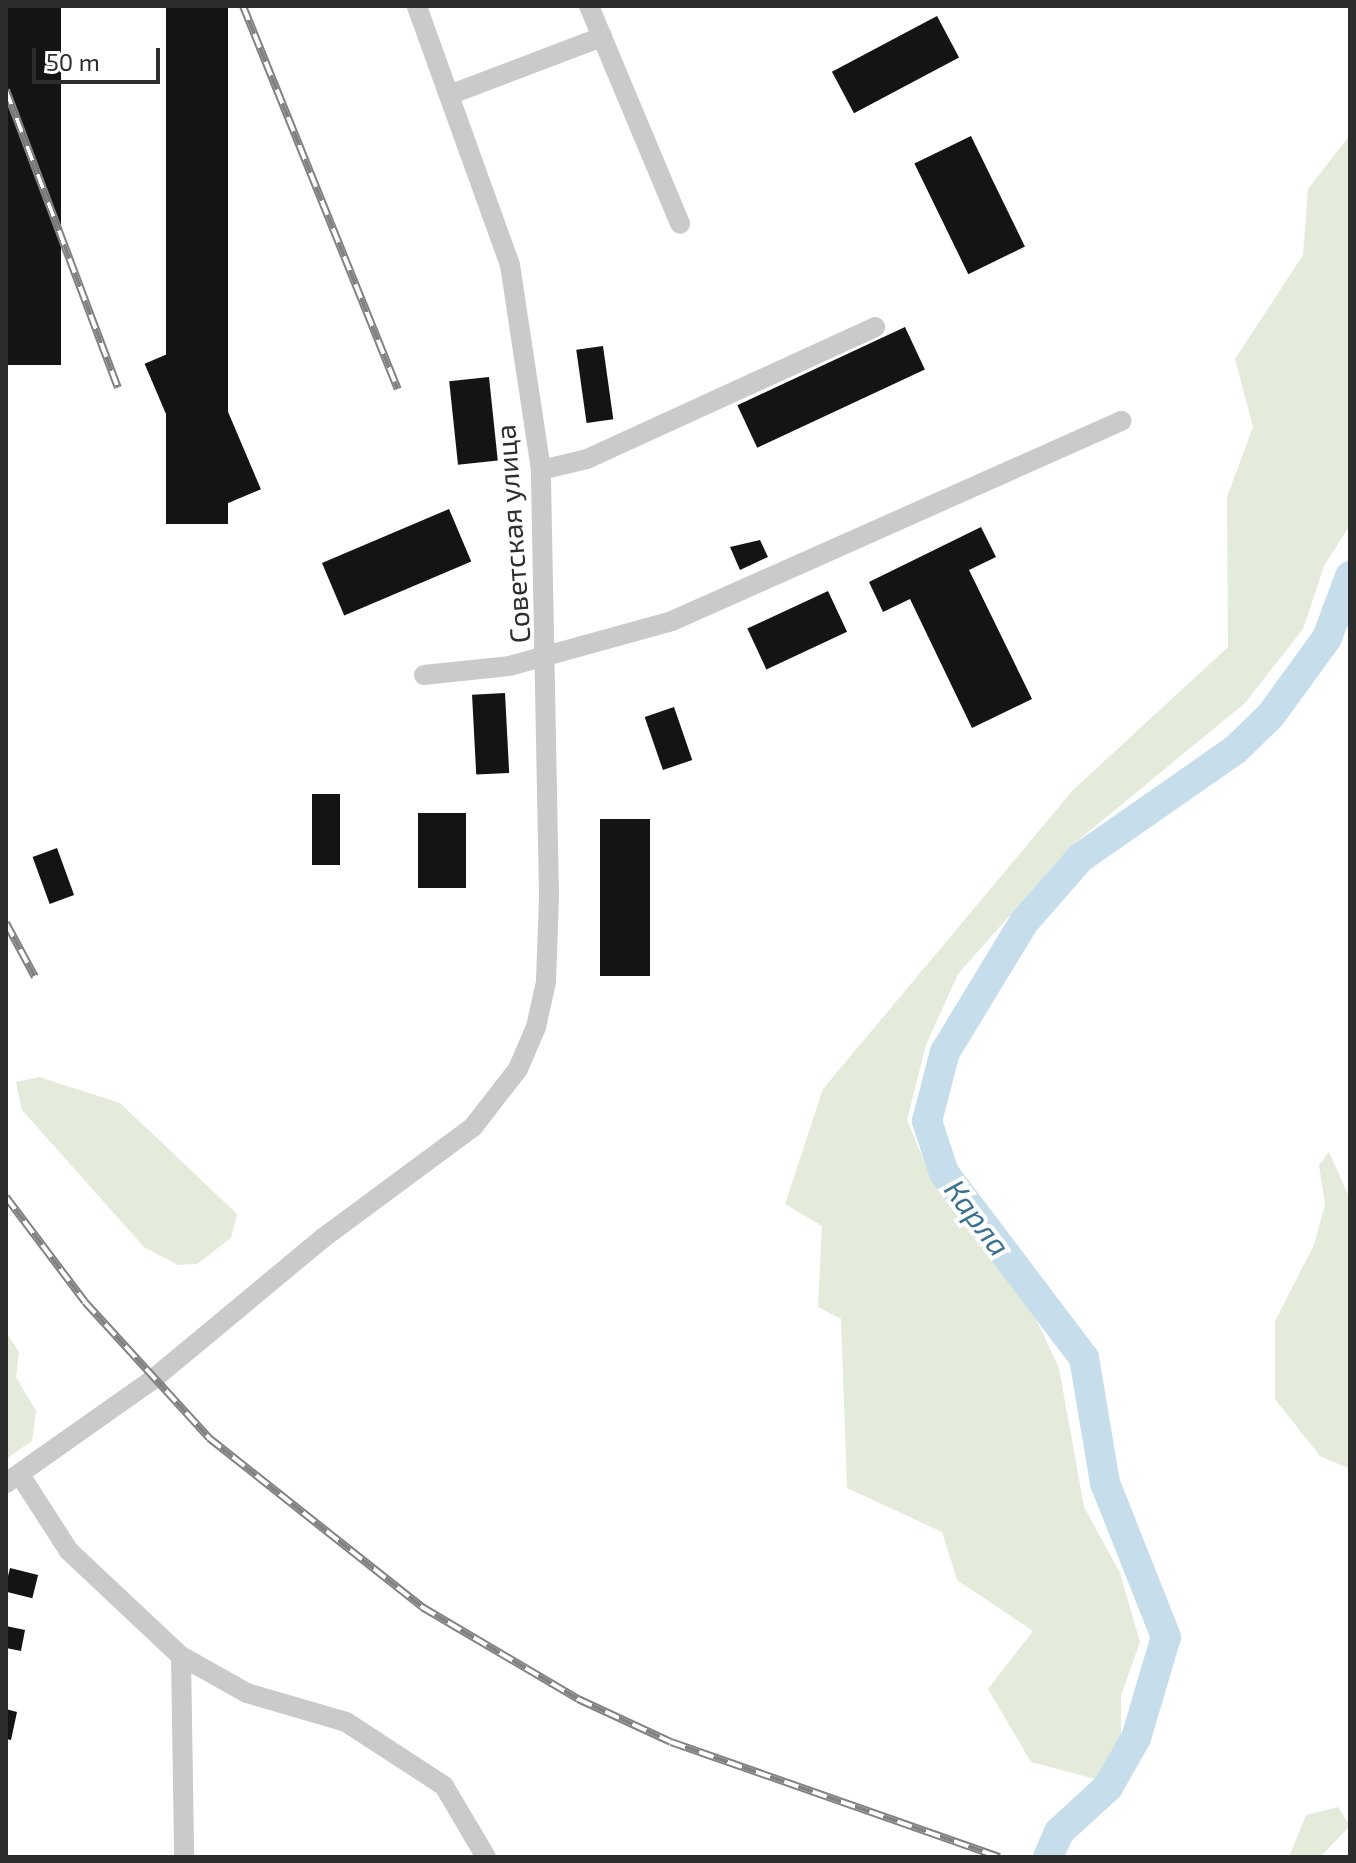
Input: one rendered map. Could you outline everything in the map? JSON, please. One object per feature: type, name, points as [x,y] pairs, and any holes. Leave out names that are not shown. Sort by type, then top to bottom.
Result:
[{"type":"street","name":"Советская улица","points":[[13,1479],[473,1127],[518,1069],[536,1027],[546,982],[548,650],[541,470],[510,265],[417,6]]},
{"type":"street","points":[[589,6],[680,224]]},
{"type":"street","points":[[449,95],[602,37]]},
{"type":"street","points":[[541,470],[587,459],[875,327]]},
{"type":"street","points":[[424,675],[509,666],[548,650],[672,621],[1122,421]]},
{"type":"street","points":[[13,1479],[69,1551],[181,1656],[247,1693],[346,1722],[444,1786],[486,1857]]},
{"type":"street","points":[[181,1656],[184,1857]]},
{"type":"green space","points":[[1350,135],[1350,525],[1324,566],[1303,629],[1245,703],[1070,847],[958,974],[926,1045],[907,1120],[932,1180],[1022,1289],[1059,1368],[1084,1507],[1120,1573],[1140,1642],[1121,1696],[1121,1743],[1095,1779],[1031,1762],[988,1689],[1033,1631],[957,1580],[942,1532],[847,1488],[841,1319],[818,1307],[822,1226],[785,1204],[823,1089],[1073,790],[1228,647],[1227,497],[1253,427],[1235,359],[1303,255],[1308,189]]},
{"type":"green space","points":[[39,1077],[120,1103],[237,1214],[231,1238],[197,1264],[178,1265],[144,1247],[22,1110],[16,1082]]},
{"type":"green space","points":[[1329,1152],[1350,1199],[1350,1469],[1320,1456],[1275,1399],[1275,1321],[1314,1245],[1325,1205],[1319,1165]]},
{"type":"green space","points":[[6,1332],[19,1352],[16,1377],[36,1411],[32,1441],[6,1459]]},
{"type":"green space","points":[[1338,1807],[1350,1826],[1320,1857],[1289,1857],[1306,1815]]},
{"type":"building","points":[[6,6],[61,6],[61,365],[6,365]]},
{"type":"building","points":[[166,6],[228,6],[228,524],[166,524]]},
{"type":"building","points":[[937,16],[959,57],[854,113],[832,72]]},
{"type":"building","points":[[971,136],[1025,247],[968,274],[914,164]]},
{"type":"building","points":[[6,236],[40,321],[6,335]]},
{"type":"building","points":[[905,327],[925,370],[757,448],[737,405]]},
{"type":"building","points":[[198,341],[261,489],[208,512],[145,364]]},
{"type":"building","points":[[603,346],[613,419],[587,423],[576,350]]},
{"type":"building","points":[[489,377],[498,461],[458,465],[449,381]]},
{"type":"building","points":[[449,509],[471,561],[344,615],[322,563]]},
{"type":"building","points":[[981,527],[996,557],[969,570],[1032,699],[972,728],[910,599],[883,612],[869,582]]},
{"type":"building","points":[[760,540],[768,557],[740,570],[730,547]]},
{"type":"building","points":[[828,591],[847,632],[766,669],[747,629]]},
{"type":"building","points":[[505,693],[509,773],[476,775],[472,695]]},
{"type":"building","points":[[674,707],[692,760],[663,770],[645,717]]},
{"type":"building","points":[[312,794],[340,794],[340,865],[312,865]]},
{"type":"building","points":[[418,813],[466,813],[466,888],[418,888]]},
{"type":"building","points":[[600,819],[650,819],[650,976],[600,976]]},
{"type":"building","points":[[57,848],[74,895],[50,904],[33,857]]},
{"type":"building","points":[[10,1568],[38,1575],[32,1598],[6,1592]]},
{"type":"building","points":[[6,1626],[25,1630],[21,1651],[6,1648]]},
{"type":"building","points":[[6,1709],[17,1712],[11,1740],[6,1739]]},
{"type":"waterway","name":"Карла","points":[[1048,1857],[1059,1832],[1108,1787],[1136,1738],[1166,1637],[1105,1483],[1084,1358],[944,1173],[927,1121],[945,1052],[1024,922],[1080,858],[1235,750],[1271,715],[1327,638],[1350,576]]},
{"type":"railway","points":[[243,6],[398,389]]},
{"type":"railway","points":[[6,90],[118,388]]},
{"type":"railway","points":[[6,923],[35,977]]},
{"type":"railway","points":[[6,1197],[85,1302],[209,1438],[422,1607],[578,1699],[671,1742],[999,1857]]}]
